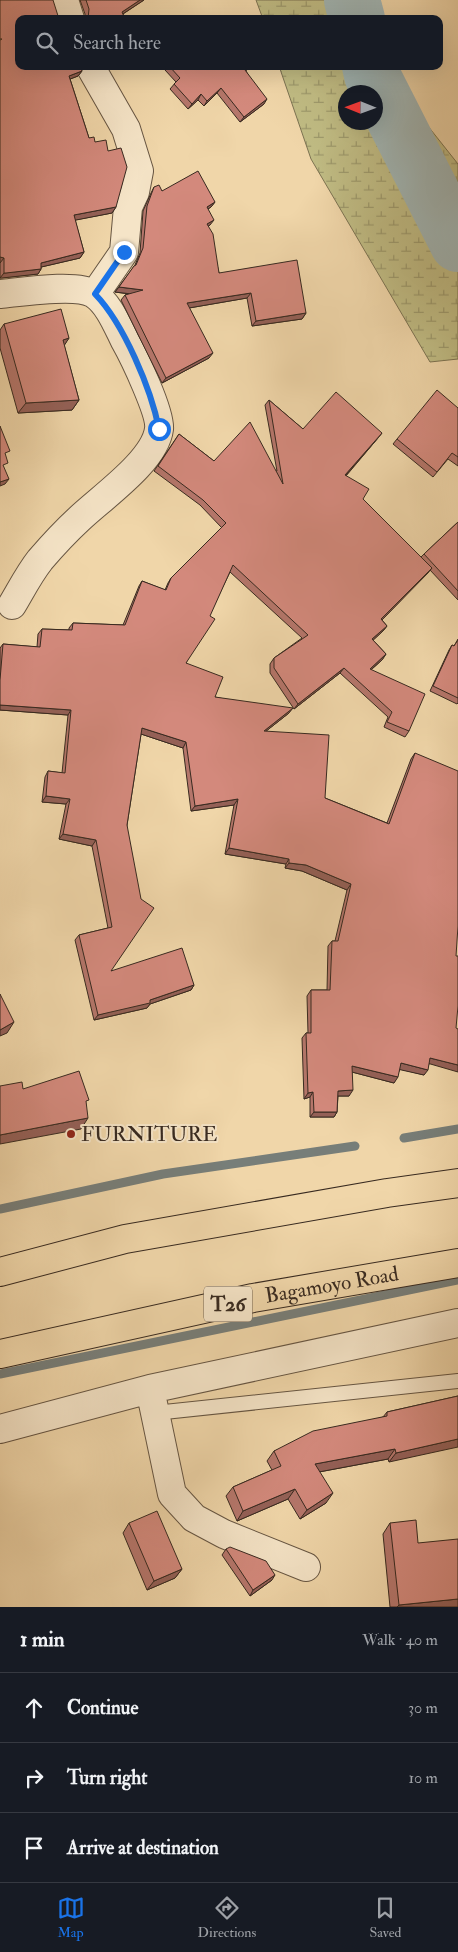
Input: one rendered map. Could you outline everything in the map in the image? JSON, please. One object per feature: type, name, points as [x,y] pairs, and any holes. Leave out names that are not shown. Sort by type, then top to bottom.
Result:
[{"type":"highway","points":[[0,1272],[125,1239],[387,1193],[458,1183]]},
{"type":"highway","name":"Bagamoyo Road","points":[[0,1354],[253,1298],[458,1263]]},
{"type":"street","points":[[64,0],[69,15]]},
{"type":"street","points":[[92,70],[126,129],[139,171],[135,192],[128,208],[124,252],[95,294]]},
{"type":"street","points":[[0,294],[55,289],[86,290],[95,294],[105,305],[130,349],[155,407],[159,429],[152,448],[130,475],[78,520],[40,560],[12,605]]},
{"type":"street","points":[[0,1429],[152,1401],[458,1323]]},
{"type":"street","points":[[152,1401],[172,1494],[194,1518],[224,1534],[306,1567]]},
{"type":"lane","points":[[152,1401],[458,1381]]},
{"type":"green space","points":[[256,0],[377,0],[380,15],[262,15]]},
{"type":"green space","points":[[280,70],[394,70],[397,87],[458,164],[458,359],[430,362],[311,159]]},
{"type":"building","points":[[0,0],[53,0],[58,15],[15,15],[15,70],[82,70],[69,76],[89,138],[94,137],[95,142],[106,140],[108,151],[121,148],[127,167],[116,207],[74,215],[84,252],[41,263],[41,269],[6,273],[4,273],[4,258],[0,257],[0,40],[2,39],[0,39]]},
{"type":"building","points":[[86,0],[140,0],[122,12],[123,15],[88,15],[89,9]]},
{"type":"building","points":[[173,70],[245,70],[267,99],[244,117],[221,88],[207,101],[201,94],[192,104],[174,84],[180,78]]},
{"type":"building","points":[[198,171],[215,202],[207,207],[214,220],[207,224],[213,234],[219,273],[297,260],[306,313],[256,321],[251,293],[187,303],[213,353],[166,378],[125,295],[143,290],[119,287],[136,265],[143,248],[147,206],[154,187],[159,185],[162,191]]},
{"type":"building","points":[[61,309],[69,338],[63,340],[79,400],[26,403],[4,324]]},
{"type":"building","points":[[437,390],[458,408],[458,457],[452,453],[437,472],[397,439]]},
{"type":"building","points":[[336,392],[382,433],[345,475],[369,489],[363,499],[432,568],[381,619],[387,626],[372,639],[386,654],[370,669],[425,694],[409,731],[387,722],[392,712],[344,668],[298,704],[274,668],[274,658],[308,635],[233,565],[210,616],[215,619],[186,663],[223,677],[215,697],[293,708],[264,731],[329,735],[325,798],[389,824],[415,753],[458,771],[458,926],[456,956],[458,956],[458,1006],[456,1028],[458,1029],[458,1065],[430,1058],[428,1070],[401,1063],[398,1077],[352,1066],[353,1090],[338,1091],[337,1112],[314,1112],[313,1092],[308,1093],[306,1033],[311,1033],[311,990],[330,990],[332,941],[338,941],[351,884],[306,865],[289,863],[289,859],[229,848],[238,799],[195,806],[186,742],[142,728],[127,825],[141,899],[154,908],[111,971],[182,948],[194,985],[150,1000],[150,1003],[98,1015],[79,935],[112,927],[96,840],[63,834],[70,799],[46,796],[48,771],[65,773],[71,710],[0,705],[0,680],[3,644],[40,647],[42,629],[72,630],[73,623],[125,625],[142,581],[166,590],[171,578],[226,523],[203,500],[158,466],[179,434],[214,461],[250,422],[283,484],[269,400],[303,429]]},
{"type":"building","points":[[0,426],[10,451],[5,453],[8,463],[3,465],[9,479],[0,482]]},
{"type":"building","points":[[458,522],[458,591],[424,554]]},
{"type":"building","points":[[458,640],[458,698],[433,686],[452,645],[454,646]]},
{"type":"building","points":[[0,994],[14,1022],[0,1030]]},
{"type":"building","points":[[79,1071],[89,1100],[86,1101],[88,1118],[0,1135],[0,1086],[22,1082],[23,1089]]},
{"type":"building","points":[[458,1396],[458,1439],[396,1453],[395,1449],[315,1464],[333,1493],[307,1510],[295,1489],[243,1511],[233,1487],[281,1466],[274,1451],[313,1431],[387,1416],[387,1412]]},
{"type":"building","points":[[157,1511],[182,1569],[154,1581],[129,1523]]},
{"type":"building","points":[[416,1520],[418,1543],[458,1539],[458,1599],[399,1605],[390,1523]]},
{"type":"building","points":[[230,1547],[266,1561],[275,1575],[253,1590],[226,1549]]},
{"type":"waterway","points":[[352,0],[356,15]]},
{"type":"waterway","points":[[371,70],[458,244]]},
{"type":"waterway","points":[[404,1138],[458,1129]]},
{"type":"waterway","points":[[0,1209],[163,1174],[355,1146]]},
{"type":"waterway","points":[[0,1374],[458,1280]]},
{"type":"place","name":"FURNITURE","points":[[71,1134]]},
{"type":"route","points":[[124,252],[95,294],[105,305],[130,349],[155,407],[159,429]]}]
